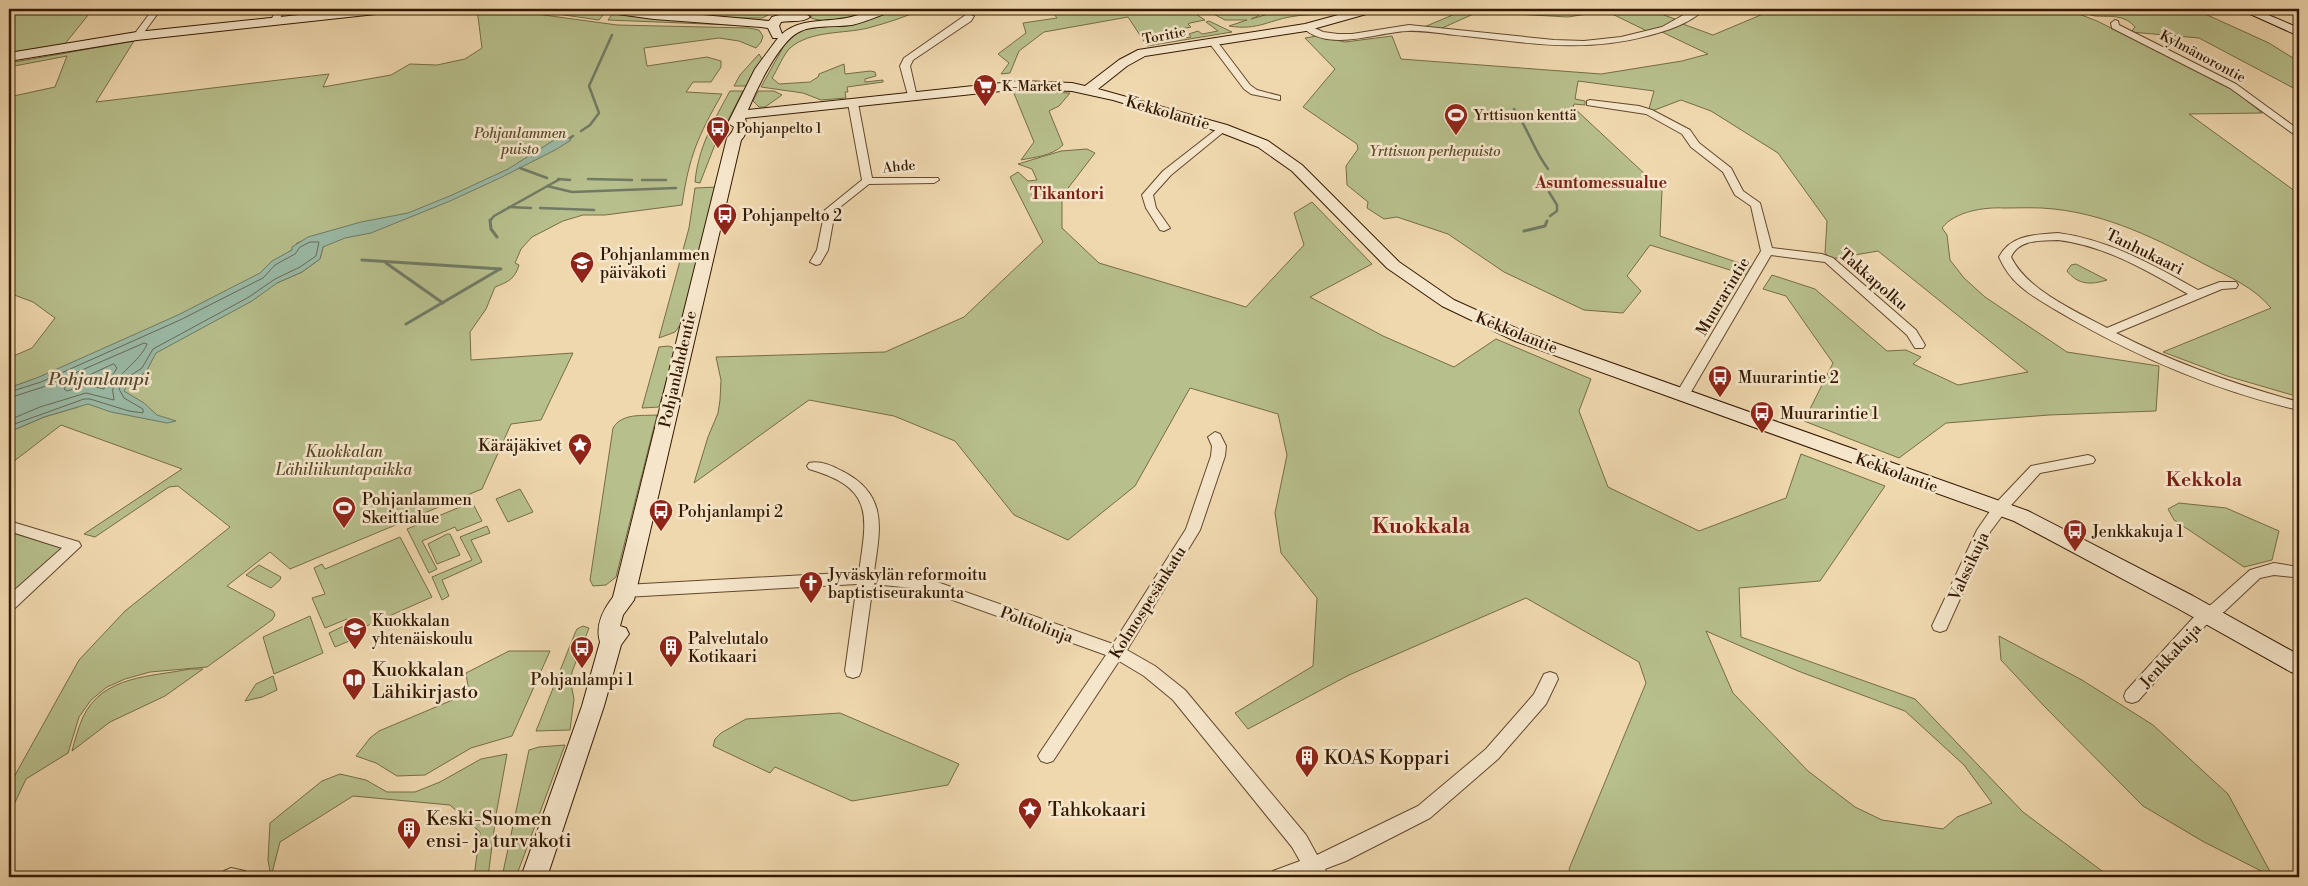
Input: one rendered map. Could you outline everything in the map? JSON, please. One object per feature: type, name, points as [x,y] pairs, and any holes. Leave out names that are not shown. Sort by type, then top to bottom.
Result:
[{"type":"main road","points":[[778,44],[782,19],[835,23],[865,18],[888,9]]},
{"type":"main road","name":"Pohjanlahdentie","points":[[739,118],[778,44]]},
{"type":"street","points":[[138,36],[157,9]]},
{"type":"street","points":[[275,20],[281,9]]},
{"type":"street","points":[[9,57],[138,36],[386,9]]},
{"type":"street","points":[[610,9],[654,15],[733,21],[803,20]]},
{"type":"street","name":"Toritie","points":[[1088,90],[1123,63],[1142,54],[1306,27],[1372,9]]},
{"type":"street","points":[[1306,27],[1321,34],[1338,37],[1352,37],[1409,28],[1554,43],[1584,44],[1642,36],[1665,29],[1697,9]]},
{"type":"street","points":[[2248,10],[2267,9]]},
{"type":"street","points":[[2248,10],[2299,32]]},
{"type":"street","points":[[912,97],[905,66],[908,58],[970,16]]},
{"type":"street","name":"Pohjanlahdentie","points":[[778,44],[803,20]]},
{"type":"street","name":"Kylmänorontie","points":[[2116,23],[2115,26],[2233,86],[2299,136]]},
{"type":"street","points":[[1213,42],[1247,87],[1254,92],[1277,98]]},
{"type":"street","name":"Kekkolantie","points":[[739,118],[1021,85],[1061,86],[1088,90],[1222,128],[1263,144],[1278,153],[1297,168],[1393,265],[1448,303],[1521,337],[2021,516],[2299,666]]},
{"type":"street","name":"Muurarintie","points":[[1590,103],[1649,112],[1686,132],[1695,145],[1727,170],[1739,193],[1756,205],[1767,251],[1682,394]]},
{"type":"street","points":[[816,262],[823,254],[827,218],[830,210],[867,181],[853,104]]},
{"type":"street","name":"Pohjanlahdentie","points":[[534,877],[591,712],[611,642],[620,633],[626,609],[624,596],[670,398],[734,138],[739,134],[741,124],[739,118]]},
{"type":"street","points":[[1164,228],[1151,208],[1147,194],[1167,173],[1222,128]]},
{"type":"street","name":"Ahde","points":[[867,181],[881,184],[922,179],[934,180]]},
{"type":"street","name":"Tanhukaari","points":[[2198,295],[2105,246],[2078,239],[2054,236],[2027,239],[2014,243],[2005,257],[2009,268],[2020,281],[2106,333],[2169,364],[2212,381],[2299,406]]},
{"type":"street","name":"Takkapolku","points":[[1767,251],[1822,257],[1829,260],[1912,334],[1919,345]]},
{"type":"street","name":"Tanhukaari","points":[[2106,333],[2134,319],[2220,286],[2232,284]]},
{"type":"street","name":"Kolmospesänkatu","points":[[1047,756],[1116,652],[1193,530],[1218,456],[1219,446],[1215,437]]},
{"type":"street","name":"Valssikuja","points":[[1940,626],[1984,530],[2000,508],[2036,468],[2088,460]]},
{"type":"street","points":[[814,466],[827,468],[841,477],[861,493],[872,512],[873,523],[853,671]]},
{"type":"street","points":[[9,526],[74,546],[9,604]]},
{"type":"street","name":"Jenkkakuja","points":[[2132,696],[2198,622],[2209,616],[2256,574],[2274,569],[2293,571]]},
{"type":"street","name":"Polttolinja","points":[[624,596],[866,578],[889,578],[923,583],[1116,652],[1136,661],[1164,681],[1179,695],[1299,841],[1317,871]]},
{"type":"street","points":[[1280,877],[1317,871],[1340,855],[1424,812],[1492,754],[1540,699],[1550,679]]},
{"type":"street","points":[[231,877],[238,877]]},
{"type":"green space","points":[[9,9],[93,9],[64,45],[9,55]]},
{"type":"green space","points":[[477,9],[500,9],[617,25],[749,28],[759,30],[763,36],[756,48],[739,41],[719,38],[644,48],[647,66],[707,57],[721,61],[721,67],[711,82],[693,82],[686,92],[722,94],[691,159],[682,205],[605,215],[583,215],[563,221],[532,237],[521,249],[515,263],[519,265],[513,277],[495,287],[486,309],[470,332],[471,360],[573,353],[541,420],[511,424],[482,489],[290,569],[270,552],[227,586],[273,611],[275,615],[272,620],[207,667],[150,672],[125,679],[107,687],[91,700],[79,717],[68,753],[26,779],[9,815],[9,786],[79,660],[125,611],[230,527],[178,486],[169,487],[95,537],[84,534],[182,469],[61,425],[9,465],[9,432],[44,417],[78,407],[34,379],[9,388],[9,358],[32,348],[55,318],[33,302],[9,293],[9,97],[55,87],[67,56],[9,67],[9,63],[134,41],[96,102],[329,74],[323,87],[391,75],[410,64],[437,65],[465,59],[482,48]],"holes":[[[327,232],[320,259],[302,272],[277,283],[263,272],[290,251],[297,243]]]},
{"type":"green space","points":[[522,9],[607,10],[599,20]]},
{"type":"green space","points":[[631,9],[781,9],[762,18],[735,18],[659,13]]},
{"type":"green space","points":[[811,9],[881,9],[856,18],[828,21],[811,18]]},
{"type":"green space","points":[[895,9],[923,9],[896,20],[868,28],[818,35],[798,42],[787,51],[772,78],[779,84],[810,82],[818,77],[819,74],[844,64],[845,74],[875,72],[876,76],[865,79],[865,82],[883,80],[883,82],[847,87],[848,92],[845,92],[846,98],[821,100],[803,93],[761,87],[791,33],[872,19]]},
{"type":"green space","points":[[1050,9],[1188,9],[1205,20],[1188,24],[1191,27],[1156,34],[1162,41],[1191,37],[1189,34],[1198,31],[1202,34],[1218,31],[1206,22],[1209,21],[1232,32],[1147,46],[1128,17],[1044,32],[1019,51],[1010,73],[1001,74],[1009,63],[998,54],[1026,33],[1023,23],[1057,18]]},
{"type":"green space","points":[[1204,9],[1264,9],[1258,16],[1251,19],[1265,15],[1266,9],[1325,9],[1327,13],[1287,17],[1257,26],[1239,27],[1229,26],[1247,20],[1225,20]]},
{"type":"green space","points":[[1467,9],[1647,9],[1675,19],[1662,28],[1649,32],[1606,11],[1568,17],[1478,12],[1440,29],[1424,27]]},
{"type":"green space","name":"Yrttisuon perhepuisto","points":[[1775,9],[2066,9],[2097,21],[2230,87],[2262,113],[2189,114],[2299,194],[2299,397],[2227,376],[2163,352],[2271,308],[2257,294],[2241,283],[2151,237],[2113,222],[2074,212],[2048,208],[1979,209],[1954,218],[1942,228],[1947,235],[1950,260],[1964,278],[1985,297],[2067,352],[2159,366],[2156,411],[2049,415],[1946,423],[1899,458],[1804,421],[1833,363],[1786,296],[1763,289],[1772,275],[1815,289],[1887,351],[1906,350],[1921,357],[1913,364],[1958,385],[2028,372],[1878,251],[1831,259],[1825,253],[1827,221],[1778,153],[1711,111],[1681,100],[1652,111],[1649,109],[1654,91],[1578,81],[1575,99],[1585,101],[1585,105],[1574,104],[1573,107],[1662,190],[1660,236],[1751,267],[1746,275],[1650,245],[1627,276],[1641,291],[1623,313],[1584,310],[1504,272],[1448,234],[1397,217],[1384,219],[1367,208],[1368,202],[1347,185],[1346,166],[1358,149],[1357,144],[1303,107],[1335,69],[1305,38],[1317,36],[1345,42],[1392,36],[1401,59],[1601,74],[1682,61],[1708,54],[1662,32],[1680,23],[1713,35]]},
{"type":"green space","points":[[2076,9],[2194,9],[2269,43],[2293,58],[2299,58],[2299,91],[2199,38],[2131,32],[2135,27],[2126,20],[2093,15]]},
{"type":"green space","points":[[614,12],[756,26],[608,20]]},
{"type":"green space","points":[[759,54],[762,59],[746,86],[734,86],[740,75]]},
{"type":"green space","points":[[730,91],[743,91],[725,126],[721,129],[700,183],[695,182],[703,146]]},
{"type":"green space","points":[[758,91],[774,91],[782,95],[765,107],[759,107],[753,101]]},
{"type":"green space","points":[[1013,91],[1070,93],[1059,106],[1049,111],[1063,145],[1059,149],[1049,154],[1021,160],[1034,142]]},
{"type":"green space","points":[[1087,149],[1095,153],[1062,196],[1062,228],[1099,263],[1246,307],[1304,245],[1294,213],[1312,202],[1372,264],[1310,297],[1383,336],[1454,367],[1496,339],[1591,379],[1579,411],[1608,487],[1699,531],[1786,498],[1801,454],[1885,486],[1820,581],[1739,588],[1741,637],[1915,699],[2023,812],[2110,877],[1573,877],[1569,869],[1646,683],[1639,662],[1526,598],[1349,675],[1248,729],[1235,713],[1313,666],[1317,598],[1281,553],[1275,513],[1287,455],[1278,414],[1190,388],[1135,486],[1068,540],[1014,515],[955,441],[894,416],[809,400],[694,483],[708,437],[718,413],[721,380],[716,357],[885,352],[964,317],[1043,242],[1010,177],[1018,172],[1028,181],[1037,180],[1032,169],[1018,164],[1061,151]],"holes":[[[1706,631],[1798,671],[1905,711],[1964,765],[1992,803],[1957,817],[1943,829],[1882,820],[1855,807],[1808,771],[1733,693]]]},
{"type":"green space","points":[[718,187],[681,324],[675,332],[659,338],[689,228],[695,188]]},
{"type":"green space","points":[[2076,264],[2107,280],[2085,283],[2076,279],[2067,271],[2071,265]]},
{"type":"green space","points":[[659,347],[672,347],[674,351],[673,358],[659,407],[642,408]]},
{"type":"green space","points":[[657,415],[616,577],[606,585],[593,586],[590,580],[613,428],[621,420],[627,418]]},
{"type":"green space","points":[[520,489],[533,512],[508,522],[496,499]]},
{"type":"green space","points":[[472,502],[482,521],[457,531],[455,527],[422,541],[437,569],[429,573],[407,529]]},
{"type":"green space","points":[[2179,503],[2226,508],[2279,531],[2272,560],[2244,567],[2174,520],[2168,509]]},
{"type":"green space","points":[[487,526],[490,533],[471,540],[482,562],[442,580],[449,596],[442,600],[432,577],[472,560],[460,537]]},
{"type":"green space","points":[[9,532],[62,548],[9,598]]},
{"type":"green space","points":[[450,534],[460,555],[437,564],[428,544]]},
{"type":"green space","points":[[400,537],[432,597],[353,632],[347,619],[325,628],[312,598],[325,594],[314,568],[322,564],[325,569]]},
{"type":"green space","points":[[259,565],[281,577],[271,588],[246,575]]},
{"type":"green space","points":[[310,616],[323,653],[274,674],[263,637]]},
{"type":"green space","points":[[348,624],[354,639],[335,647],[329,633]]},
{"type":"green space","points":[[583,626],[589,628],[572,672],[571,684],[574,699],[570,730],[536,731],[575,633],[577,629]]},
{"type":"green space","points":[[1999,636],[2082,680],[2153,725],[2228,794],[2273,877],[2204,842],[2143,806],[2001,660]]},
{"type":"green space","points":[[509,651],[550,651],[512,736],[471,748],[425,775],[397,776],[376,763],[356,756],[370,738],[379,731],[469,693],[466,673]]},
{"type":"green space","points":[[190,669],[203,669],[165,696],[110,722],[72,751],[83,717],[92,703],[103,693],[115,685],[129,680]]},
{"type":"green space","points":[[273,676],[277,690],[262,697],[245,701],[256,684]]},
{"type":"green space","points":[[840,713],[959,764],[948,785],[852,801],[775,767],[770,773],[713,746],[715,739],[721,733],[746,719]]},
{"type":"green space","points":[[565,745],[516,877],[502,877],[529,750],[539,747]]},
{"type":"green space","points":[[507,754],[496,815],[488,877],[474,877],[480,832],[450,805],[353,796],[280,842],[271,877],[268,860],[270,823],[322,781],[340,774],[366,780],[387,792],[415,792],[440,782],[481,759]]},
{"type":"water","name":"Pohjanlampi","points":[[559,137],[570,138],[571,140],[502,177],[450,201],[371,233],[345,238],[323,247],[320,259],[302,272],[277,283],[252,301],[156,353],[146,372],[129,383],[124,391],[144,403],[157,415],[176,421],[167,423],[111,412],[88,404],[44,417],[9,432],[9,388],[39,377],[178,315],[260,273],[272,261],[292,250],[292,247],[308,237],[361,222],[408,213],[508,169]]},
{"type":"waterway","points":[[581,131],[590,125],[599,113],[589,86],[612,35]]},
{"type":"waterway","points":[[1514,109],[1548,169]]},
{"type":"waterway","points":[[520,168],[547,178]]},
{"type":"waterway","points":[[1542,175],[1547,188]]},
{"type":"waterway","points":[[547,186],[560,179]]},
{"type":"waterway","points":[[560,179],[570,180]]},
{"type":"waterway","points":[[588,179],[632,180]]},
{"type":"waterway","points":[[642,180],[666,180]]},
{"type":"waterway","points":[[510,207],[547,186]]},
{"type":"waterway","points":[[547,186],[572,192],[676,188]]},
{"type":"waterway","points":[[1549,192],[1557,205],[1557,211],[1550,216]]},
{"type":"waterway","points":[[490,221],[494,216],[510,207]]},
{"type":"waterway","points":[[510,207],[531,208]]},
{"type":"waterway","points":[[540,208],[594,210]]},
{"type":"waterway","points":[[490,221],[491,229],[497,237]]},
{"type":"waterway","points":[[1524,231],[1545,226],[1547,221]]},
{"type":"waterway","points":[[362,260],[501,269]]},
{"type":"waterway","points":[[386,263],[442,303]]},
{"type":"waterway","points":[[442,303],[500,269]]},
{"type":"waterway","points":[[406,324],[442,303]]},
{"type":"place","name":"K-Market","points":[[985,107]]},
{"type":"place","name":"Yrttisuon kenttä","points":[[1456,136]]},
{"type":"place","name":"Pohjanpelto 1","points":[[718,149]]},
{"type":"place","name":"Pohjanpelto 2","points":[[725,236]]},
{"type":"place","name":"Pohjanlammen päiväkoti","points":[[582,284]]},
{"type":"place","name":"Muurarintie 2","points":[[1720,398]]},
{"type":"place","name":"Muurarintie 1","points":[[1762,434]]},
{"type":"place","name":"Käräjäkivet","points":[[580,466]]},
{"type":"place","name":"Pohjanlammen Skeittialue","points":[[344,529]]},
{"type":"place","name":"Pohjanlampi 2","points":[[661,532]]},
{"type":"place","name":"Jenkkakuja 1","points":[[2075,552]]},
{"type":"place","name":"Jyväskylän reformoitu baptistiseurakunta","points":[[811,604]]},
{"type":"place","name":"Kuokkalan yhtenäiskoulu","points":[[355,650]]},
{"type":"place","name":"Palvelutalo Kotikaari","points":[[671,668]]},
{"type":"place","name":"Pohjanlampi 1","points":[[582,669]]},
{"type":"place","name":"Kuokkalan Lähikirjasto","points":[[354,701]]},
{"type":"place","name":"KOAS Koppari","points":[[1307,778]]},
{"type":"place","name":"Tahkokaari","points":[[1030,830]]},
{"type":"place","name":"Keski-Suomen ensi- ja turvakoti","points":[[409,850]]},
{"type":"district","name":"Asuntomessualue","points":[[1601,182]]},
{"type":"district","name":"Tikantori","points":[[1067,193]]},
{"type":"district","name":"Kekkola","points":[[2204,479]]},
{"type":"district","name":"Kuokkala","points":[[1421,526]]},
{"type":"park label","name":"Pohjanlammen puisto","points":[[520,142]]},
{"type":"park label","name":"Kuokkalan Lähiliikuntapaikka","points":[[344,460]]}]
